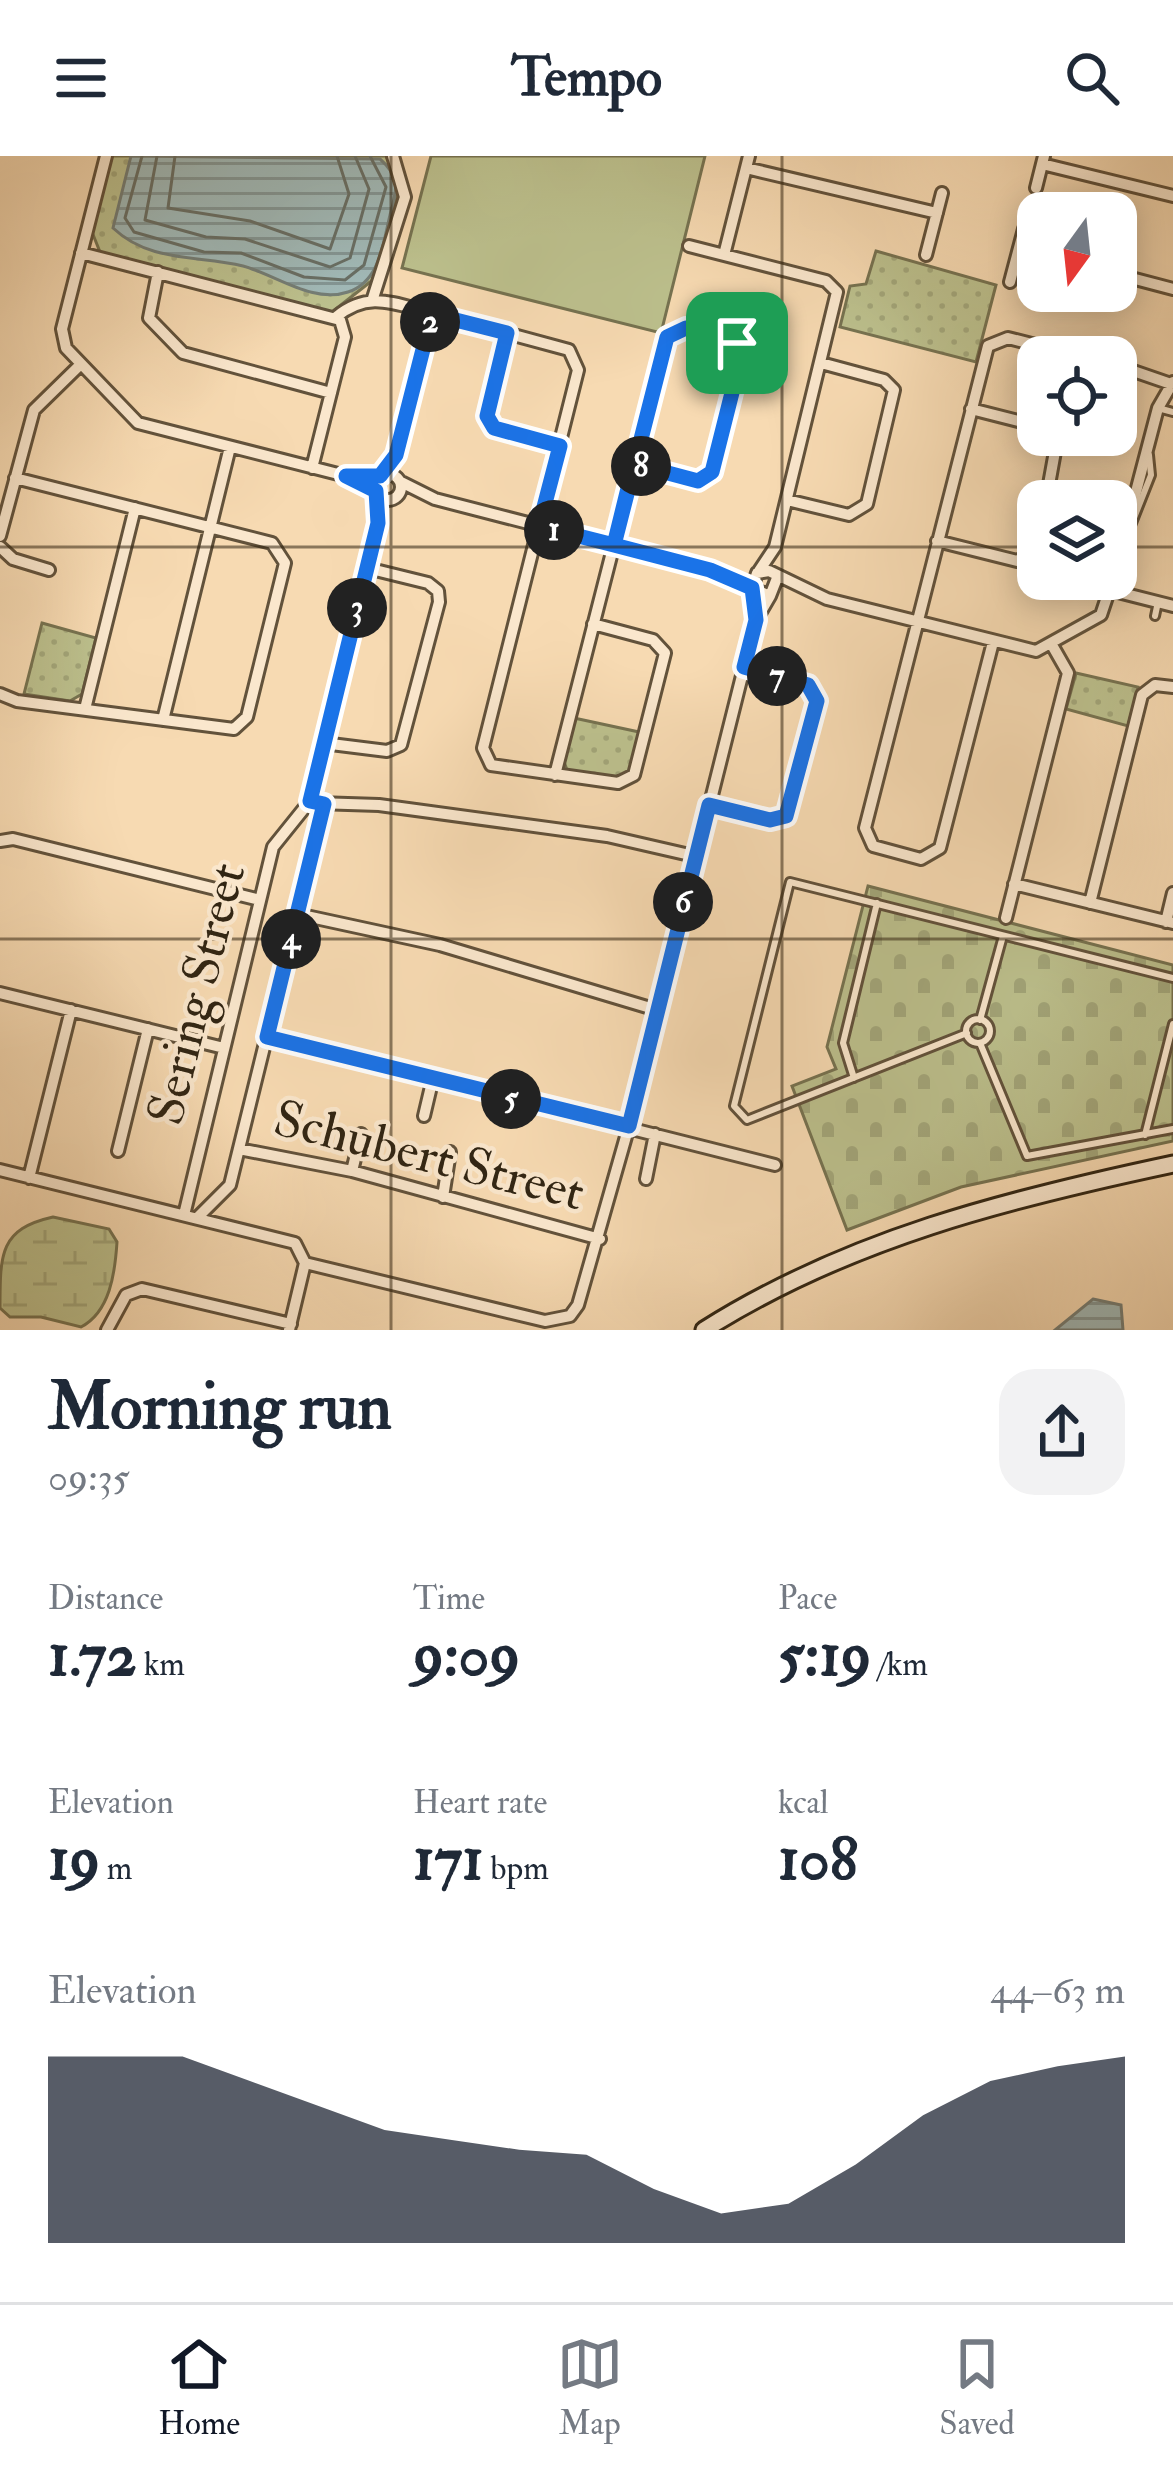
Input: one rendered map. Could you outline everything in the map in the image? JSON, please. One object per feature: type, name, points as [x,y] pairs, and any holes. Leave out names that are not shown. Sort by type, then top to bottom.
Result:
[{"type":"main road","points":[[704,1330],[791,1281],[919,1227],[1020,1198],[1173,1164]]},
{"type":"street","points":[[106,156],[62,334],[81,364],[138,423],[346,476],[382,475],[435,499],[710,570],[753,590],[827,599]]},
{"type":"street","points":[[373,298],[405,196],[393,156]]},
{"type":"street","points":[[1036,188],[1043,160],[1173,196]]},
{"type":"street","points":[[724,255],[747,162],[937,213]]},
{"type":"street","points":[[926,255],[941,193]]},
{"type":"street","points":[[689,246],[833,285],[838,300],[775,547],[758,572],[753,590]]},
{"type":"street","points":[[82,253],[336,317]]},
{"type":"street","points":[[1010,282],[1017,253]]},
{"type":"street","points":[[158,272],[149,318],[175,349],[331,393]]},
{"type":"street","points":[[1137,280],[1173,289]]},
{"type":"street","points":[[336,317],[353,303],[373,298],[563,348],[578,360],[483,752],[495,766],[629,781],[665,657],[661,645],[593,624]]},
{"type":"street","points":[[396,455],[432,314]]},
{"type":"street","points":[[312,468],[345,337],[336,317]]},
{"type":"street","points":[[555,775],[634,464],[669,334],[686,328],[737,343],[741,357],[710,475],[698,481],[634,464]]},
{"type":"street","points":[[507,333],[489,423],[560,446]]},
{"type":"street","points":[[993,642],[940,848],[920,859],[873,846],[865,832],[987,350],[996,339],[1017,343]]},
{"type":"street","points":[[787,500],[849,515],[867,504],[894,390],[884,380],[821,363]]},
{"type":"street","points":[[0,536],[36,406],[81,364]]},
{"type":"street","points":[[1137,372],[1172,383],[1158,408],[1137,489]]},
{"type":"street","points":[[971,409],[1017,421]]},
{"type":"street","points":[[163,720],[230,447]]},
{"type":"street","name":"Sering Street","points":[[190,1217],[224,1048],[275,842],[310,801],[378,523],[377,494],[382,475],[396,455]]},
{"type":"street","name":"Sering Street","points":[[378,523],[394,499],[399,480],[396,455]]},
{"type":"street","points":[[346,476],[394,499],[435,499]]},
{"type":"street","points":[[0,694],[226,730],[242,724],[285,563],[272,543],[16,478]]},
{"type":"street","points":[[86,709],[135,508]]},
{"type":"street","points":[[938,542],[1017,560]]},
{"type":"street","points":[[0,547],[13,560],[49,570]]},
{"type":"street","name":"Schubert Street","points":[[305,1263],[559,1321],[578,1305],[629,1126],[756,620],[776,577],[775,547]]},
{"type":"street","points":[[322,743],[387,751],[401,746],[439,602],[432,585],[367,568]]},
{"type":"street","points":[[710,570],[758,572],[827,599],[1030,651],[1052,644],[1101,615],[1106,600]]},
{"type":"street","name":"Schubert Street","points":[[753,590],[756,620]]},
{"type":"street","points":[[1137,594],[1173,606]]},
{"type":"street","points":[[1006,918],[1068,674],[1052,644]]},
{"type":"street","points":[[709,805],[774,821],[790,808],[816,696],[808,685],[744,667]]},
{"type":"street","points":[[1090,903],[1142,695],[1155,685],[1173,687]]},
{"type":"street","points":[[310,801],[607,836],[694,856]]},
{"type":"street","points":[[190,1217],[228,1189],[324,804]]},
{"type":"street","points":[[0,828],[6,840],[260,900]]},
{"type":"street","points":[[1014,884],[1169,922],[1173,893]]},
{"type":"street","points":[[297,914],[440,945],[657,1010]]},
{"type":"street","points":[[0,993],[224,1048]]},
{"type":"street","points":[[29,1178],[70,1010]]},
{"type":"street","points":[[118,1151],[148,1029]]},
{"type":"street","name":"Schubert Street","points":[[267,1037],[775,1165]]},
{"type":"street","points":[[424,1116],[433,1078]]},
{"type":"street","points":[[352,1172],[361,1134]]},
{"type":"street","points":[[646,1179],[655,1134]]},
{"type":"street","name":"Schubert Street","points":[[239,1149],[352,1172],[599,1239]]},
{"type":"street","points":[[443,1197],[449,1152]]},
{"type":"street","points":[[0,1170],[295,1243],[305,1263],[290,1327],[142,1289],[126,1295],[107,1330]]},
{"type":"lane","points":[[1158,408],[1173,412]]},
{"type":"lane","points":[[1155,616],[1158,602]]},
{"type":"lane","points":[[967,1034],[747,1120],[734,1106],[786,886],[795,882],[1173,979]]},
{"type":"lane","points":[[854,1078],[843,1042],[877,903]]},
{"type":"lane","points":[[980,1020],[1003,936]]},
{"type":"lane","points":[[967,1034],[970,1023],[980,1020]]},
{"type":"lane","points":[[980,1020],[990,1031],[980,1043]]},
{"type":"lane","points":[[1145,1135],[1173,1024]]},
{"type":"lane","points":[[967,1034],[980,1043],[1027,1156],[1173,1129]]},
{"type":"green space","points":[[112,156],[386,156],[400,186],[374,279],[332,312],[100,252],[92,232]]},
{"type":"green space","points":[[431,156],[705,156],[661,333],[402,268]]},
{"type":"green space","points":[[876,251],[996,285],[976,362],[840,327],[850,286],[866,284]]},
{"type":"green space","points":[[42,623],[96,638],[82,694],[70,701],[24,694]]},
{"type":"green space","points":[[1076,673],[1138,687],[1128,726],[1066,709]]},
{"type":"green space","points":[[574,718],[639,732],[633,770],[624,779],[567,770],[563,759]]},
{"type":"green space","points":[[868,886],[1173,965],[1173,1141],[961,1187],[847,1230],[792,1086],[836,1069],[827,1047]]},
{"type":"green space","points":[[53,1217],[109,1229],[117,1242],[105,1302],[81,1327],[41,1317],[10,1317],[0,1308],[7,1246],[22,1229]]},
{"type":"water","points":[[131,156],[380,159],[394,178],[395,191],[374,271],[348,292],[321,294],[243,266],[143,247],[113,228]]},
{"type":"water","points":[[1093,1299],[1121,1305],[1123,1330],[1055,1330]]},
{"type":"route","points":[[737,343],[686,328],[676,328],[667,337],[634,464],[614,545],[539,526],[560,446],[489,423],[507,333],[432,314],[396,455],[380,476],[346,476],[376,491],[378,523],[321,750],[310,801],[324,804],[267,1037],[629,1126],[709,805],[770,820],[786,816],[817,701],[808,685],[744,667],[756,620],[752,588],[710,570],[614,545],[634,464],[698,481],[712,472],[741,357],[737,343]]}]
